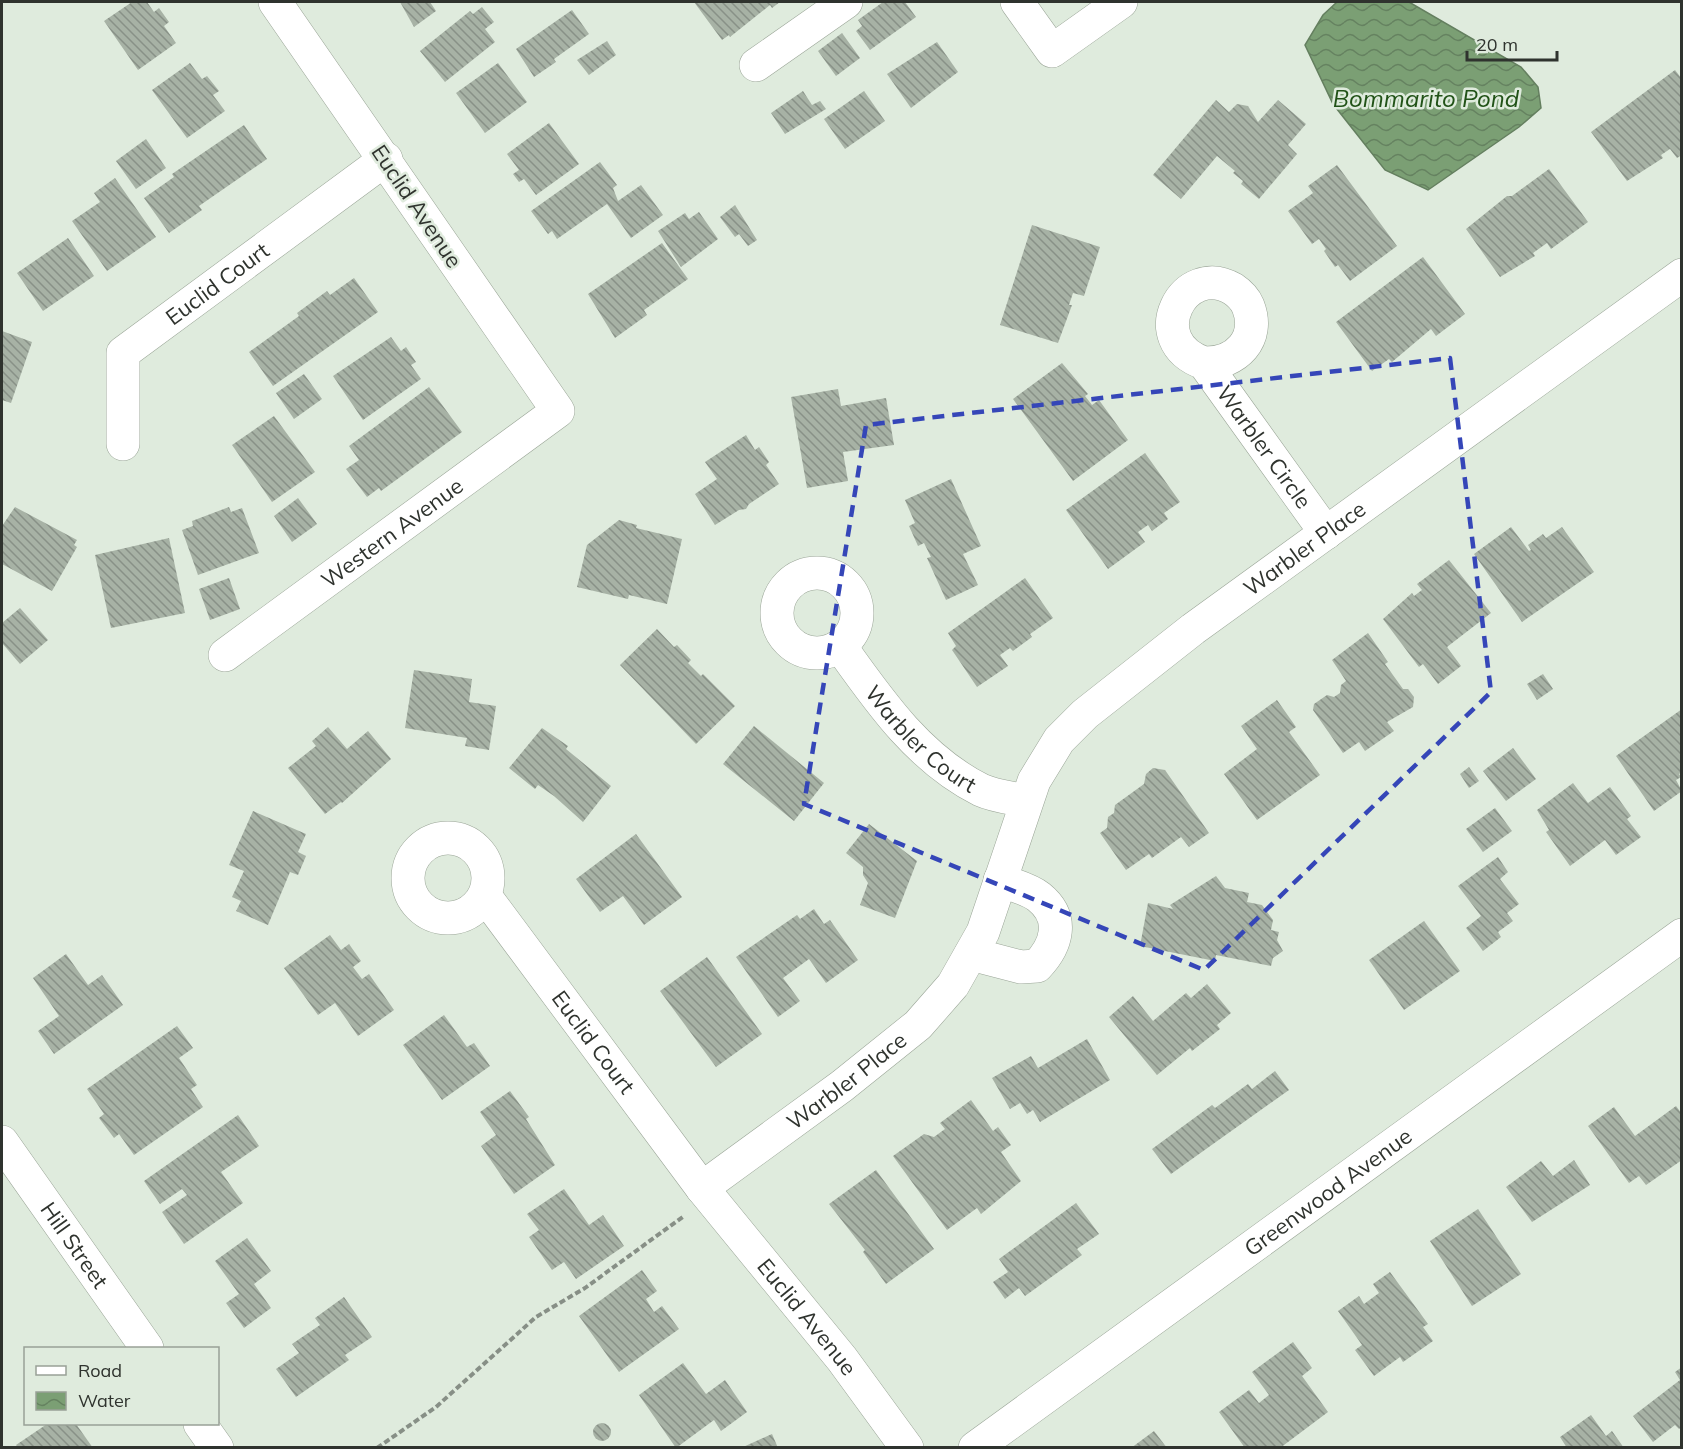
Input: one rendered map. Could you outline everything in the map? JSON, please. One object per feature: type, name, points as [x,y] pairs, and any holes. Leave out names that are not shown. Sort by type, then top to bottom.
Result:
[{"type":"street","name":"Euclid Avenue","points":[[275,2],[386,159],[558,411]]},
{"type":"street","points":[[756,65],[846,2]]},
{"type":"street","points":[[1017,2],[1052,51],[1121,2]]},
{"type":"street","name":"Euclid Court","points":[[123,444],[123,353],[386,159]]},
{"type":"street","name":"Warbler Place","points":[[706,1192],[918,1025],[954,985],[983,932],[1034,781],[1059,740],[1085,714],[1194,629],[1682,275]]},
{"type":"street","name":"Warbler Circle","points":[[1204,363],[1326,533]]},
{"type":"street","name":"Western Avenue","points":[[225,655],[558,411]]},
{"type":"street","name":"Warbler Court","points":[[840,646],[880,703],[934,761],[983,791],[1026,801]]},
{"type":"street","points":[[971,954],[1021,967],[1037,966],[1050,952],[1055,936],[1055,921],[1049,908],[1038,896],[1000,880]]},
{"type":"street","name":"Euclid Court","points":[[485,896],[706,1192]]},
{"type":"street","name":"Greenwood Avenue","points":[[975,1448],[1682,934]]},
{"type":"street","name":"Hill Street","points":[[2,1142],[146,1347]]},
{"type":"street","name":"Euclid Avenue","points":[[706,1192],[842,1359],[908,1448]]},
{"type":"street","points":[[201,1425],[217,1448]]},
{"type":"path","points":[[377,1448],[436,1407],[536,1317],[623,1262],[706,1192]]},
{"type":"highlighted area","points":[[1450,358],[1491,692],[1204,970],[804,804],[866,425]]},
{"type":"water","name":"Bommarito Pond","points":[[1337,2],[1409,2],[1521,67],[1538,87],[1541,108],[1519,127],[1428,190],[1385,170],[1333,104],[1305,45],[1323,15]]},
{"type":"building","points":[[132,2],[147,2],[154,12],[159,8],[169,22],[164,26],[176,43],[138,70],[104,21]]},
{"type":"building","points":[[400,2],[430,2],[436,11],[414,27]]},
{"type":"building","points":[[694,2],[780,2],[772,8],[770,5],[730,37],[729,35],[722,40]]},
{"type":"building","points":[[883,2],[905,2],[916,17],[870,50],[856,31],[862,26],[858,20]]},
{"type":"building","points":[[482,7],[494,22],[485,29],[495,42],[445,82],[420,51],[470,11],[473,14]]},
{"type":"building","points":[[572,10],[589,34],[554,59],[556,62],[534,77],[516,49]]},
{"type":"building","points":[[842,33],[860,58],[836,76],[818,51]]},
{"type":"building","points":[[607,41],[616,55],[589,75],[577,60]]},
{"type":"building","points":[[937,42],[958,72],[911,108],[887,74]]},
{"type":"building","points":[[190,63],[202,79],[207,76],[219,91],[213,95],[225,111],[187,138],[152,90]]},
{"type":"building","points":[[498,63],[527,102],[485,133],[456,93]]},
{"type":"building","points":[[1675,70],[1682,79],[1682,155],[1677,158],[1670,149],[1661,155],[1663,158],[1627,181],[1591,132]]},
{"type":"building","points":[[803,91],[812,105],[820,101],[826,109],[785,134],[771,113]]},
{"type":"building","points":[[864,91],[885,121],[845,149],[824,119]]},
{"type":"building","points":[[1216,100],[1229,112],[1237,104],[1248,106],[1258,122],[1278,100],[1306,124],[1288,145],[1297,154],[1259,199],[1241,184],[1243,181],[1233,173],[1235,171],[1217,156],[1181,199],[1153,175]]},
{"type":"building","points":[[549,123],[579,164],[536,195],[524,179],[519,182],[513,174],[519,170],[507,154]]},
{"type":"building","points":[[244,125],[267,159],[199,206],[202,210],[169,233],[144,198],[174,177],[172,174]]},
{"type":"building","points":[[146,139],[166,168],[136,189],[116,161]]},
{"type":"building","points":[[600,162],[617,185],[613,188],[618,201],[641,185],[663,215],[631,238],[607,204],[557,239],[552,231],[548,234],[531,211]]},
{"type":"building","points":[[1337,165],[1397,246],[1350,281],[1338,265],[1335,267],[1319,239],[1312,244],[1288,211],[1313,193],[1308,186]]},
{"type":"building","points":[[1549,169],[1588,222],[1551,249],[1547,243],[1533,253],[1535,256],[1500,277],[1466,229],[1507,196],[1512,196]]},
{"type":"building","points":[[115,178],[156,237],[107,271],[72,221],[100,202],[94,193]]},
{"type":"building","points":[[735,205],[757,240],[748,246],[739,234],[735,237],[720,217]]},
{"type":"building","points":[[699,212],[718,239],[681,267],[658,231],[685,213],[689,219]]},
{"type":"building","points":[[1032,225],[1100,247],[1084,296],[1073,293],[1069,305],[1072,305],[1058,343],[1000,325]]},
{"type":"building","points":[[68,238],[94,276],[43,311],[17,273]]},
{"type":"building","points":[[662,243],[688,279],[644,310],[647,315],[615,338],[588,294]]},
{"type":"building","points":[[1423,257],[1465,314],[1436,336],[1431,329],[1392,362],[1389,359],[1372,371],[1336,322]]},
{"type":"building","points":[[354,278],[378,312],[273,386],[249,352],[299,316],[297,313],[327,291],[330,295]]},
{"type":"building","points":[[2,331],[32,342],[11,403],[2,400]]},
{"type":"building","points":[[391,337],[401,351],[406,347],[416,362],[411,365],[421,379],[363,420],[333,376]]},
{"type":"building","points":[[1062,363],[1088,394],[1085,396],[1092,405],[1099,400],[1128,440],[1073,481],[1013,399]]},
{"type":"building","points":[[304,374],[322,399],[294,419],[276,393]]},
{"type":"building","points":[[429,387],[462,432],[381,491],[379,488],[367,497],[346,469],[359,460],[349,446]]},
{"type":"building","points":[[838,389],[841,406],[886,398],[894,445],[843,452],[848,481],[807,488],[791,397]]},
{"type":"building","points":[[274,416],[315,472],[272,502],[232,445]]},
{"type":"building","points":[[746,435],[755,450],[759,447],[769,462],[766,465],[779,484],[749,504],[746,509],[739,510],[715,525],[695,494],[717,479],[705,462]]},
{"type":"building","points":[[1145,453],[1180,502],[1164,513],[1168,519],[1152,531],[1148,525],[1138,532],[1145,542],[1108,569],[1066,510]]},
{"type":"building","points":[[951,479],[981,546],[963,554],[978,585],[946,600],[927,558],[931,557],[924,543],[918,546],[909,526],[915,523],[905,500]]},
{"type":"building","points":[[298,498],[317,524],[292,542],[274,516]]},
{"type":"building","points":[[15,507],[77,540],[74,545],[77,547],[52,591],[2,564],[2,526]]},
{"type":"building","points":[[229,507],[231,512],[242,508],[259,553],[198,575],[182,530],[193,526],[192,521]]},
{"type":"building","points":[[619,520],[637,525],[636,528],[682,539],[667,604],[629,595],[628,599],[577,587],[587,545]]},
{"type":"building","points":[[1511,527],[1529,551],[1531,550],[1528,545],[1543,534],[1546,538],[1562,527],[1594,572],[1522,622],[1474,554]]},
{"type":"building","points":[[169,538],[185,613],[111,628],[95,555]]},
{"type":"building","points":[[1449,560],[1491,613],[1447,647],[1461,666],[1438,684],[1423,664],[1419,667],[1383,619],[1412,593],[1414,596],[1422,590],[1417,584]]},
{"type":"building","points":[[229,578],[240,609],[210,620],[199,589]]},
{"type":"building","points":[[1025,578],[1053,618],[1030,634],[1032,637],[1013,651],[1010,648],[1000,655],[1008,666],[977,687],[952,650],[956,646],[948,633]]},
{"type":"building","points":[[20,608],[48,640],[20,664],[2,643],[2,623]]},
{"type":"building","points":[[657,629],[674,647],[677,645],[691,660],[688,663],[701,676],[703,674],[735,706],[696,744],[620,665]]},
{"type":"building","points":[[1368,633],[1388,662],[1385,664],[1403,689],[1408,689],[1414,697],[1413,707],[1387,722],[1394,731],[1365,751],[1359,742],[1343,753],[1313,710],[1314,704],[1327,695],[1334,697],[1340,693],[1341,685],[1346,681],[1332,660]]},
{"type":"building","points":[[414,670],[472,679],[469,702],[496,706],[489,750],[465,746],[467,738],[405,728]]},
{"type":"building","points":[[1543,674],[1553,689],[1537,700],[1527,684]]},
{"type":"building","points":[[1277,700],[1296,727],[1289,732],[1320,775],[1257,820],[1224,774],[1257,749],[1241,726]]},
{"type":"building","points":[[1682,709],[1682,772],[1679,774],[1681,777],[1676,780],[1682,791],[1654,811],[1616,756]]},
{"type":"building","points":[[754,726],[824,783],[794,821],[723,764]]},
{"type":"building","points":[[328,727],[347,749],[368,731],[391,759],[342,803],[325,814],[288,768],[316,746],[312,741]]},
{"type":"building","points":[[542,728],[568,746],[566,749],[611,786],[583,822],[554,796],[538,785],[535,789],[509,768]]},
{"type":"building","points":[[1513,748],[1536,779],[1506,801],[1483,771]]},
{"type":"building","points":[[1469,767],[1479,781],[1469,788],[1460,774]]},
{"type":"building","points":[[1153,768],[1165,770],[1209,833],[1189,847],[1181,837],[1152,858],[1149,854],[1126,870],[1100,833],[1107,828],[1108,817],[1114,813],[1115,805],[1144,784],[1146,774]]},
{"type":"building","points":[[1573,783],[1588,803],[1610,787],[1631,816],[1627,819],[1641,837],[1616,855],[1605,840],[1570,866],[1546,832],[1549,830],[1537,810]]},
{"type":"building","points":[[1495,808],[1512,831],[1483,852],[1466,829]]},
{"type":"building","points":[[253,811],[306,834],[298,852],[306,856],[298,875],[290,872],[268,925],[236,911],[241,901],[232,897],[244,871],[229,865]]},
{"type":"building","points":[[869,824],[917,861],[895,918],[860,905],[868,883],[863,875],[863,867],[846,853]]},
{"type":"building","points":[[636,834],[682,897],[644,925],[623,896],[600,912],[576,879]]},
{"type":"building","points":[[1498,857],[1508,872],[1500,879],[1519,904],[1507,913],[1513,921],[1498,932],[1501,937],[1483,951],[1466,928],[1481,916],[1458,886]]},
{"type":"building","points":[[1216,876],[1225,888],[1249,893],[1247,902],[1262,905],[1273,920],[1271,930],[1279,932],[1277,940],[1283,951],[1273,958],[1271,966],[1216,955],[1215,961],[1140,946],[1148,903],[1173,909],[1170,905]]},
{"type":"building","points":[[814,909],[824,924],[830,920],[858,960],[826,983],[809,959],[783,978],[800,1001],[778,1017],[736,957],[797,915],[800,919]]},
{"type":"building","points":[[1424,921],[1460,971],[1404,1010],[1369,960]]},
{"type":"building","points":[[330,935],[341,950],[349,944],[361,961],[353,967],[362,979],[369,974],[394,1010],[358,1036],[335,1003],[318,1015],[284,968]]},
{"type":"building","points":[[66,954],[88,985],[102,975],[123,1005],[54,1054],[38,1031],[59,1016],[33,978]]},
{"type":"building","points":[[707,957],[762,1034],[716,1067],[660,991]]},
{"type":"building","points":[[1207,984],[1231,1013],[1217,1025],[1220,1029],[1192,1051],[1190,1048],[1157,1075],[1109,1017],[1133,996],[1153,1021],[1186,993],[1191,998]]},
{"type":"building","points":[[444,1015],[467,1047],[474,1043],[490,1066],[442,1100],[403,1045]]},
{"type":"building","points":[[177,1026],[193,1048],[179,1058],[197,1085],[191,1089],[203,1107],[134,1155],[119,1134],[114,1138],[99,1118],[104,1114],[87,1089]]},
{"type":"building","points":[[1087,1039],[1110,1080],[1040,1122],[1033,1110],[1027,1114],[1020,1103],[1010,1109],[992,1078],[1031,1056],[1038,1068]]},
{"type":"building","points":[[1275,1071],[1289,1090],[1171,1174],[1152,1149],[1212,1105],[1215,1108],[1248,1084],[1252,1089]]},
{"type":"building","points":[[510,1091],[529,1117],[526,1119],[555,1165],[514,1194],[481,1146],[496,1135],[480,1112]]},
{"type":"building","points":[[971,1100],[993,1131],[998,1127],[1011,1145],[1001,1152],[1021,1181],[981,1214],[977,1208],[947,1230],[893,1156],[924,1134],[934,1137],[945,1129],[940,1123]]},
{"type":"building","points":[[1676,1106],[1682,1114],[1682,1160],[1646,1185],[1639,1176],[1629,1183],[1588,1126],[1614,1107],[1635,1136]]},
{"type":"building","points":[[238,1115],[259,1146],[221,1172],[243,1203],[184,1244],[162,1212],[187,1195],[182,1189],[160,1204],[144,1181]]},
{"type":"building","points":[[1574,1160],[1590,1185],[1532,1222],[1506,1187],[1541,1161],[1553,1176]]},
{"type":"building","points":[[876,1170],[934,1249],[886,1284],[863,1252],[865,1250],[829,1204]]},
{"type":"building","points":[[564,1189],[589,1225],[603,1215],[624,1246],[576,1279],[564,1262],[552,1270],[529,1237],[539,1230],[527,1214]]},
{"type":"building","points":[[1076,1203],[1099,1234],[1077,1249],[1082,1255],[1025,1296],[1019,1288],[1005,1299],[993,1282],[1008,1272],[999,1259]]},
{"type":"building","points":[[1478,1209],[1521,1274],[1472,1306],[1430,1241]]},
{"type":"building","points":[[247,1238],[271,1271],[254,1284],[271,1308],[244,1328],[226,1303],[239,1294],[215,1261]]},
{"type":"building","points":[[642,1270],[657,1291],[646,1299],[654,1312],[662,1306],[679,1329],[619,1372],[579,1316]]},
{"type":"building","points":[[1390,1272],[1428,1324],[1423,1327],[1433,1341],[1403,1362],[1400,1357],[1374,1376],[1355,1350],[1362,1345],[1338,1311],[1359,1296],[1364,1304],[1379,1293],[1373,1284]]},
{"type":"building","points":[[344,1297],[372,1337],[345,1355],[349,1360],[296,1397],[276,1369],[299,1353],[292,1344],[320,1325],[315,1318]]},
{"type":"building","points":[[1293,1342],[1312,1368],[1302,1376],[1328,1412],[1280,1448],[1245,1448],[1219,1412],[1249,1390],[1259,1403],[1269,1395],[1252,1372]]},
{"type":"building","points":[[683,1363],[706,1394],[725,1380],[747,1412],[721,1431],[714,1420],[676,1448],[639,1395]]},
{"type":"building","points":[[1682,1367],[1682,1427],[1679,1429],[1675,1425],[1653,1442],[1633,1416],[1680,1380],[1675,1372]]},
{"type":"building","points":[[1591,1415],[1606,1436],[1612,1431],[1624,1448],[1567,1448],[1560,1437]]},
{"type":"building","points":[[602,1423],[608,1426],[611,1432],[608,1438],[602,1441],[596,1438],[593,1432],[596,1426]]},
{"type":"building","points":[[46,1425],[77,1425],[93,1448],[18,1448],[16,1445]]},
{"type":"building","points":[[1154,1431],[1167,1448],[1131,1448]]},
{"type":"building","points":[[772,1434],[778,1448],[741,1448]]}]
